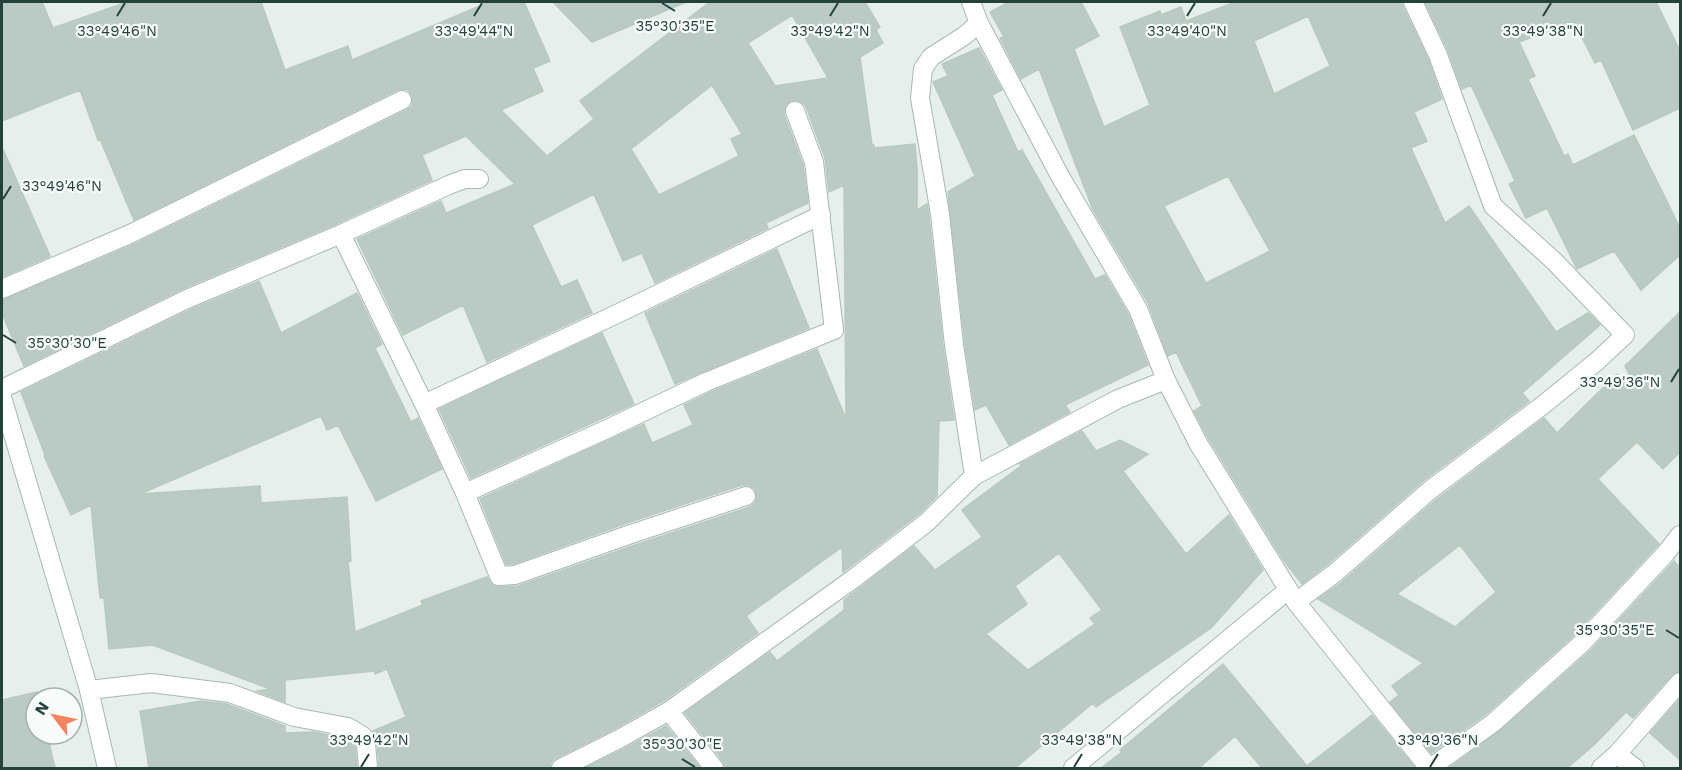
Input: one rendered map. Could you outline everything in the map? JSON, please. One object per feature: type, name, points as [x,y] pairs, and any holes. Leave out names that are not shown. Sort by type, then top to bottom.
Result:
[{"type":"street","points":[[973,2],[979,23],[1060,176],[1138,309],[1166,380],[1198,443],[1292,596],[1430,768],[1493,723],[1581,644],[1680,536]]},
{"type":"street","points":[[1073,768],[1292,596],[1335,573],[1430,490],[1596,362],[1625,335],[1554,261],[1493,206],[1438,55],[1413,2]]},
{"type":"street","points":[[974,476],[954,345],[939,214],[920,98],[923,69],[931,57],[964,36],[979,23]]},
{"type":"street","points":[[2,288],[130,234],[402,100]]},
{"type":"street","points":[[465,493],[706,382],[834,330],[814,162],[795,111]]},
{"type":"street","points":[[2,389],[187,298],[341,234],[451,184],[465,179],[479,178]]},
{"type":"street","points":[[424,404],[821,215]]},
{"type":"street","points":[[341,234],[424,404],[465,493],[499,576],[515,575],[746,496]]},
{"type":"street","points":[[561,768],[669,711],[853,579],[926,523],[974,476],[1118,399],[1166,380]]},
{"type":"street","points":[[2,397],[89,690],[107,768]]},
{"type":"street","points":[[1601,768],[1617,754],[1680,682]]},
{"type":"street","points":[[89,690],[152,683],[230,693],[294,717],[348,727],[363,736],[366,743],[368,768]]},
{"type":"street","points":[[669,711],[714,768]]},
{"type":"street","points":[[1617,754],[1635,768]]},
{"type":"building","points":[[2,2],[42,2],[53,28],[127,2],[261,2],[285,70],[348,46],[352,60],[489,2],[524,2],[550,61],[533,68],[543,91],[501,110],[547,156],[594,119],[580,101],[710,2],[865,2],[880,27],[876,30],[883,43],[860,57],[872,145],[874,148],[915,144],[917,210],[927,204],[929,216],[943,346],[954,420],[939,421],[937,496],[919,514],[843,572],[842,547],[746,616],[758,633],[663,701],[556,758],[551,762],[550,768],[379,768],[377,742],[373,731],[406,717],[387,669],[375,674],[374,671],[285,680],[285,702],[257,691],[270,689],[153,645],[109,649],[104,598],[100,598],[91,505],[71,515],[44,456],[21,392],[192,309],[259,281],[281,333],[357,293],[382,344],[375,348],[411,422],[418,418],[442,469],[376,501],[338,425],[327,430],[321,416],[140,494],[260,486],[261,503],[347,497],[351,561],[348,562],[355,632],[423,605],[421,601],[487,577],[494,586],[518,586],[750,507],[757,498],[756,492],[749,485],[742,485],[513,564],[506,564],[480,499],[644,424],[652,443],[693,425],[684,405],[817,349],[846,419],[844,185],[829,192],[825,158],[806,107],[797,100],[791,101],[786,104],[784,114],[803,165],[808,203],[766,223],[768,228],[655,283],[642,253],[623,261],[594,194],[532,225],[561,287],[577,280],[592,313],[487,362],[463,305],[403,335],[357,239],[441,201],[446,213],[515,184],[466,136],[422,155],[432,180],[336,224],[182,289],[24,366],[2,313],[2,300],[135,244],[407,110],[412,106],[413,100],[408,90],[397,90],[134,220],[100,139],[98,140],[80,90],[2,121]],"holes":[[[792,15],[828,78],[775,86],[748,43]],[[712,85],[742,134],[731,139],[739,156],[659,195],[631,149]]]},
{"type":"building","points":[[553,2],[686,2],[592,42]]},
{"type":"building","points":[[1009,2],[1081,2],[1099,36],[1074,49],[1104,127],[1150,105],[1120,27],[1160,11],[1161,15],[1181,7],[1186,21],[1235,2],[1402,2],[1428,59],[1442,99],[1414,112],[1427,141],[1411,148],[1445,223],[1469,206],[1556,332],[1588,313],[1600,325],[1522,393],[1529,401],[1423,481],[1302,584],[1284,561],[1194,411],[1202,406],[1176,352],[1168,356],[1148,303],[1093,210],[1039,69],[1021,79],[1000,38],[1004,37],[990,12]],"holes":[[[1308,16],[1330,66],[1274,94],[1254,41]],[[1228,176],[1270,251],[1206,283],[1164,206]]]},
{"type":"building","points":[[1425,2],[1656,2],[1680,51],[1680,108],[1633,130],[1601,60],[1595,63],[1574,22],[1519,42],[1535,76],[1528,79],[1564,156],[1568,154],[1573,165],[1634,135],[1680,228],[1680,255],[1641,290],[1614,251],[1577,269],[1547,208],[1526,218],[1509,184],[1515,181],[1471,85],[1462,89],[1448,50]]},
{"type":"building","points":[[979,48],[1002,90],[992,95],[1018,152],[1022,150],[1095,279],[1105,275],[1128,314],[1148,365],[1065,405],[1070,412],[1009,445],[986,405],[975,410],[965,344],[948,192],[975,176],[933,82],[948,76],[942,64]]},
{"type":"building","points":[[2,147],[50,256],[2,277]]},
{"type":"building","points":[[777,249],[809,328],[675,384],[645,313]]},
{"type":"building","points":[[1680,312],[1680,452],[1663,469],[1637,442],[1598,479],[1659,544],[1573,636],[1486,714],[1431,753],[1390,702],[1399,695],[1392,686],[1423,663],[1318,599],[1342,582],[1437,499],[1544,418],[1557,433],[1617,374],[1629,388],[1634,384],[1625,366]],"holes":[[[1460,545],[1496,592],[1455,627],[1397,594]]]},
{"type":"building","points":[[602,333],[634,404],[471,478],[439,409]]},
{"type":"building","points":[[1082,431],[1096,451],[1120,440],[1148,454],[1123,471],[1186,554],[1229,515],[1263,570],[1211,628],[1096,707],[1093,703],[1015,768],[725,768],[723,761],[685,713],[770,652],[777,661],[844,610],[844,600],[914,546],[935,570],[982,537],[962,510],[1021,466],[1020,464]],"holes":[[[1059,553],[1102,610],[1090,618],[1095,624],[1028,670],[986,634],[1027,604],[1015,586]]]},
{"type":"building","points":[[1674,561],[1680,568],[1680,671],[1672,675],[1633,718],[1626,712],[1595,744],[1567,768],[1449,768],[1500,731],[1589,652]]},
{"type":"building","points":[[1223,664],[1307,766],[1372,715],[1415,768],[1262,768],[1235,736],[1199,768],[1101,768]]},
{"type":"building","points":[[24,695],[24,746],[50,746],[55,768],[2,768],[2,700]]},
{"type":"building","points":[[1680,699],[1680,760],[1650,733]]},
{"type":"building","points":[[201,701],[227,704],[285,726],[285,733],[314,732],[344,738],[355,746],[357,768],[149,768],[140,711]]},
{"type":"building","points":[[666,726],[700,768],[585,768],[624,749]]}]
